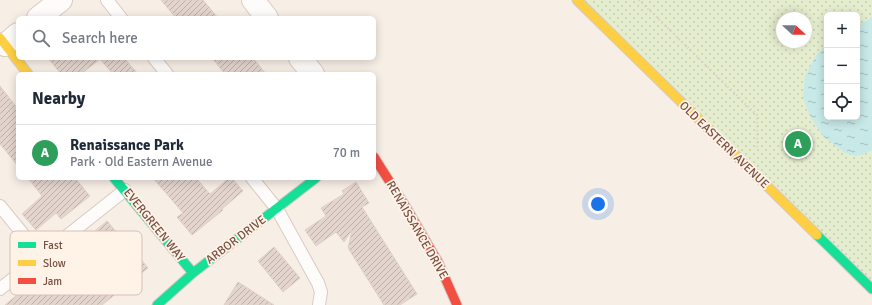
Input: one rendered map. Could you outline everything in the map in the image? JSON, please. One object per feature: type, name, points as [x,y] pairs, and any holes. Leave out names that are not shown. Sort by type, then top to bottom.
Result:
[{"type":"street","points":[[253,0],[266,16]]},
{"type":"street","name":"OLD EASTERN AVENUE","points":[[577,0],[872,289]]},
{"type":"street","points":[[8,39],[16,53]]},
{"type":"street","points":[[20,60],[27,72]]},
{"type":"street","points":[[302,60],[311,72]]},
{"type":"street","name":"RENAISSANCE DRIVE","points":[[376,160],[408,209],[438,262],[457,305]]},
{"type":"street","name":"EVERGREEN WAY","points":[[116,180],[193,273]]},
{"type":"street","name":"ARBOR DRIVE","points":[[157,305],[193,273],[313,180]]},
{"type":"lane","points":[[106,0],[119,16]]},
{"type":"lane","points":[[155,60],[163,72]]},
{"type":"lane","points":[[254,180],[277,209],[318,282],[321,292],[319,305]]},
{"type":"lane","points":[[73,231],[125,190]]},
{"type":"lane","points":[[0,206],[20,231]]},
{"type":"lane","points":[[0,289],[10,281]]},
{"type":"path","points":[[639,0],[757,115],[758,144],[751,171]]},
{"type":"green space","points":[[576,0],[872,0],[872,289]]},
{"type":"water","points":[[872,17],[872,150],[856,156],[845,153],[824,137],[811,118],[803,98],[805,76],[817,54],[824,48],[824,120],[860,120],[860,25]]},
{"type":"building","points":[[161,0],[203,0],[216,16],[174,16]]},
{"type":"building","points":[[50,60],[99,60],[84,72],[59,72]]},
{"type":"building","points":[[101,60],[126,60],[136,72],[111,72]]},
{"type":"building","points":[[214,60],[255,60],[264,72],[223,72]]},
{"type":"building","points":[[0,86],[16,106],[16,164],[0,144]]},
{"type":"building","points":[[30,180],[77,180],[90,196],[61,219],[56,213],[36,230],[22,214],[42,196]]},
{"type":"building","points":[[155,180],[198,180],[210,194],[227,180],[234,180],[243,191],[222,209],[223,210],[192,235],[177,217],[183,213]]},
{"type":"building","points":[[356,182],[369,203],[362,207],[417,294],[400,305],[384,305],[348,248],[352,230],[344,242],[336,232],[316,246],[305,230],[326,216],[321,208],[344,194],[342,191]]},
{"type":"building","points":[[107,221],[116,231],[95,231]]},
{"type":"building","points":[[274,247],[300,278],[283,292],[258,261]]},
{"type":"building","points":[[142,261],[148,268],[142,273]]},
{"type":"building","points":[[238,282],[274,305],[224,305]]},
{"type":"building","points":[[17,295],[114,295],[102,305],[5,305]]},
{"type":"traffic: fast","points":[[116,180],[193,273]]},
{"type":"traffic: fast","points":[[157,305],[193,273],[313,180]]},
{"type":"traffic: fast","points":[[817,235],[872,289]]},
{"type":"traffic: slow","points":[[577,0],[817,235]]},
{"type":"traffic: slow","points":[[0,38],[16,59]]},
{"type":"traffic: slow","points":[[17,60],[26,72]]},
{"type":"traffic: jam","points":[[376,160],[438,262],[457,305]]},
{"type":"place","name":"Renaissance Park","points":[[798,144]]}]
